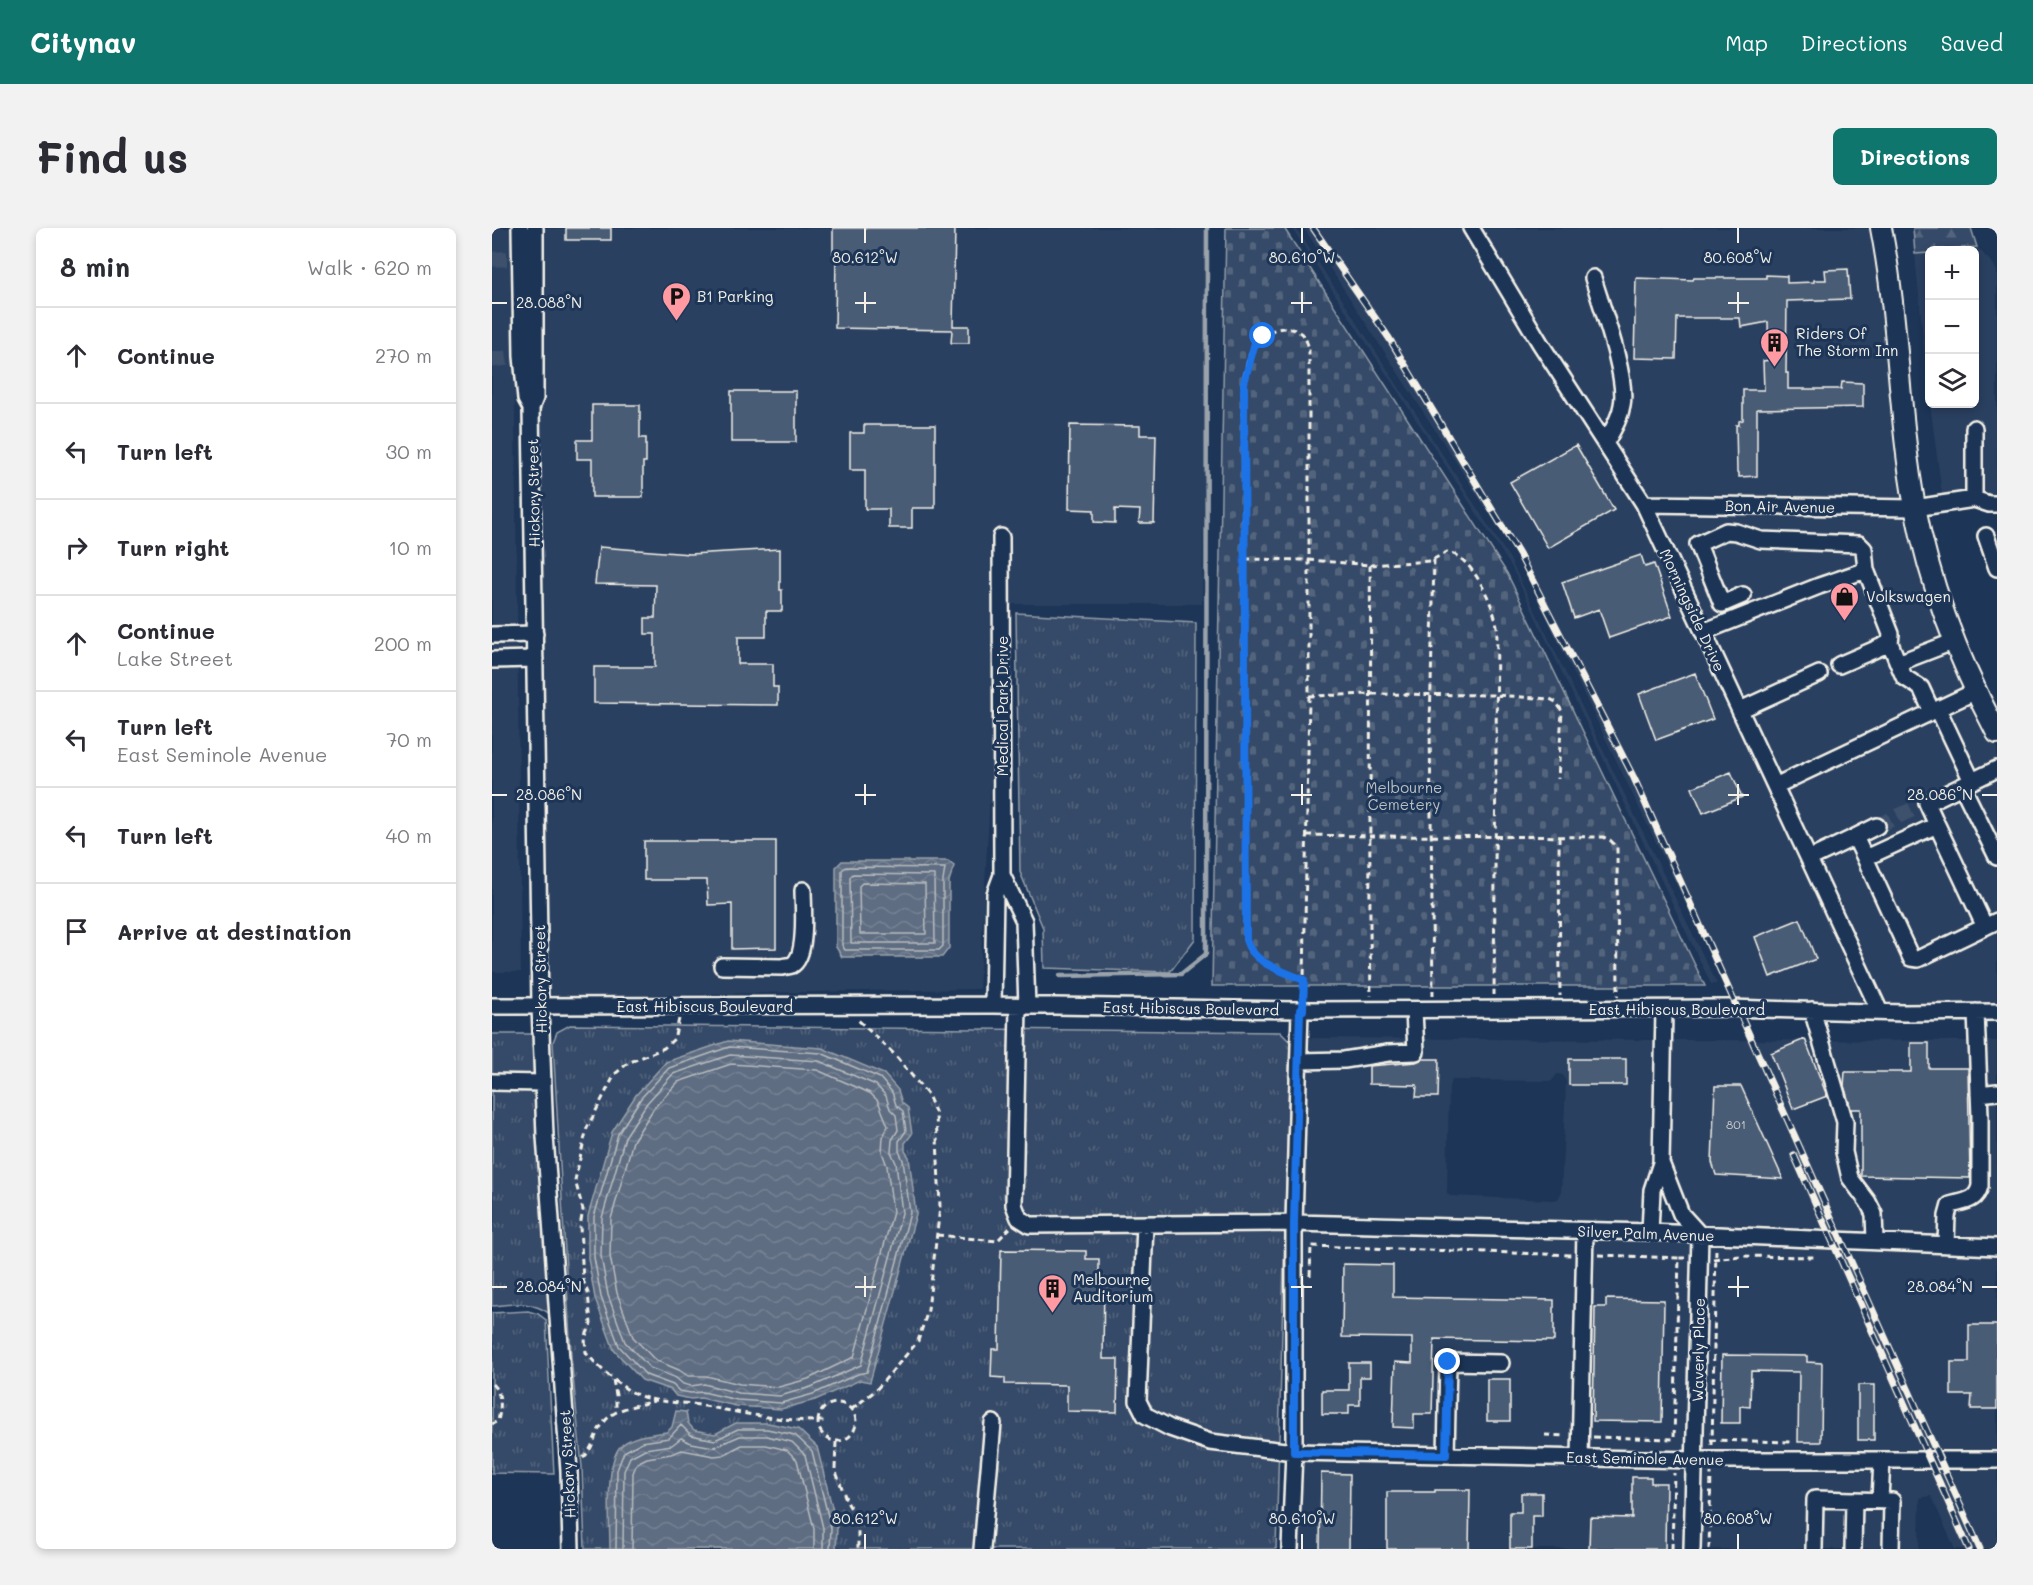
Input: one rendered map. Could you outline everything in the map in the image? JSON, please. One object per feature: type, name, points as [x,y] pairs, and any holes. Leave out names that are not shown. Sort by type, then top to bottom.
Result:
[{"type":"main road","points":[[1881,228],[1892,297],[1915,508],[1925,551],[1955,641],[1997,733]]},
{"type":"street","name":"Hickory Street","points":[[520,228],[528,259],[536,346],[536,398],[531,408],[540,1006],[569,1471],[571,1549]]},
{"type":"street","name":"Hickory Street","points":[[531,408],[526,399],[522,356],[528,259],[535,228]]},
{"type":"street","name":"Morningside Drive","points":[[1471,228],[1540,343],[1644,504],[1880,1012]]},
{"type":"street","points":[[1593,278],[1622,380],[1623,404],[1618,421],[1605,444]]},
{"type":"street","points":[[522,356],[530,354],[536,346]]},
{"type":"street","points":[[1974,428],[1974,499],[1997,504]]},
{"type":"street","name":"Bon Air Avenue","points":[[1644,504],[1915,508],[1974,499]]},
{"type":"street","points":[[1743,595],[1722,604],[1698,544],[1726,531],[1761,540],[1859,544],[1864,549],[1866,570],[1891,633],[1890,643],[1898,663],[1904,676],[1921,688],[1935,711],[1997,856]]},
{"type":"street","points":[[1986,536],[1997,568]]},
{"type":"street","name":"Medical Park Drive","points":[[993,1005],[995,894],[1002,875],[1001,537]]},
{"type":"street","points":[[1703,632],[1866,570]]},
{"type":"street","points":[[492,635],[535,634]]},
{"type":"street","points":[[1898,663],[1955,641]]},
{"type":"street","points":[[1839,664],[1890,643]]},
{"type":"street","points":[[492,660],[535,659]]},
{"type":"street","points":[[1740,710],[1819,674]]},
{"type":"street","points":[[1775,786],[1976,691]]},
{"type":"street","points":[[1855,837],[1911,958],[1918,960],[1991,924],[1937,825],[1922,805],[1997,768]]},
{"type":"street","points":[[1865,858],[1937,825]]},
{"type":"street","points":[[1809,859],[1877,826]]},
{"type":"street","name":"Medical Park Drive","points":[[1002,875],[1024,921],[1023,1006],[1014,1206],[1018,1218]]},
{"type":"street","points":[[722,966],[782,967],[792,965],[799,957],[802,945],[803,890]]},
{"type":"street","name":"East Hibiscus Boulevard","points":[[492,1006],[993,1005],[1301,1010],[1729,1008],[1880,1012],[1997,1011]]},
{"type":"street","points":[[1290,1549],[1294,1452],[1294,1223],[1301,1010]]},
{"type":"street","points":[[1299,1061],[1344,1060],[1388,1053],[1416,1052],[1414,1010]]},
{"type":"street","points":[[1650,1232],[1652,1190],[1661,1163],[1664,1010]]},
{"type":"street","points":[[1812,1010],[1845,1122],[1844,1152],[1850,1178],[1874,1214],[1875,1240]]},
{"type":"street","points":[[1946,1244],[1947,1216],[1950,1205],[1974,1199],[1980,1186],[1982,1167],[1976,1012]]},
{"type":"street","points":[[492,1082],[543,1083]]},
{"type":"street","points":[[1979,1094],[1997,1092]]},
{"type":"street","points":[[1661,1163],[1681,1214],[1700,1235]]},
{"type":"street","name":"Silver Palm Avenue","points":[[1018,1218],[1030,1225],[1294,1223],[1650,1232],[1997,1246]]},
{"type":"street","name":"East Seminole Avenue","points":[[1145,1224],[1138,1401],[1145,1415],[1170,1428],[1210,1442],[1294,1452],[1695,1460],[1997,1460]]},
{"type":"street","points":[[1580,1458],[1585,1231]]},
{"type":"street","name":"Waverly Place","points":[[1692,1549],[1700,1235]]},
{"type":"street","points":[[1446,1455],[1448,1362],[1501,1363]]},
{"type":"street","points":[[982,1549],[993,1424]]},
{"type":"street","points":[[1880,1500],[1882,1460]]},
{"type":"street","points":[[1814,1549],[1815,1499],[1892,1501],[1891,1549]]},
{"type":"street","points":[[1853,1549],[1854,1500]]},
{"type":"path","points":[[1301,1010],[1304,980],[1309,696],[1309,347],[1304,335],[1290,328],[1277,328],[1263,336],[1254,346],[1244,383],[1246,940],[1249,950],[1262,961],[1304,980]]},
{"type":"path","points":[[1245,559],[1309,560],[1370,565],[1430,561],[1447,552],[1466,563],[1490,601],[1497,626],[1494,1010]]},
{"type":"path","points":[[1434,560],[1431,694],[1434,1010]]},
{"type":"path","points":[[1370,565],[1371,1010]]},
{"type":"path","points":[[1309,696],[1496,694],[1550,699],[1559,705],[1562,711],[1558,779]]},
{"type":"path","points":[[1306,835],[1559,836],[1603,837],[1610,840],[1617,847],[1618,1009]]},
{"type":"path","points":[[1559,836],[1560,1009]]},
{"type":"path","points":[[682,1006],[674,1039],[664,1048],[628,1063],[615,1074],[587,1128],[575,1180],[583,1210],[580,1226],[582,1258],[591,1324],[585,1338],[586,1353],[613,1380],[633,1393],[656,1401],[698,1405],[725,1412],[827,1421]]},
{"type":"path","points":[[843,1006],[894,1054],[928,1095],[936,1114],[940,1208],[928,1310],[918,1341],[876,1390],[852,1409]]},
{"type":"path","points":[[937,1234],[997,1241],[1018,1218]]},
{"type":"path","points":[[1709,1549],[1717,1235]]},
{"type":"path","points":[[1310,1282],[1311,1246],[1716,1259],[1740,1256],[1816,1257]]},
{"type":"path","points":[[1672,1549],[1678,1258]]},
{"type":"path","points":[[613,1380],[616,1411]]},
{"type":"path","points":[[492,1384],[497,1389],[502,1403],[498,1421],[492,1424]]},
{"type":"path","points":[[569,1471],[589,1453],[604,1421],[616,1411],[656,1401]]},
{"type":"path","points":[[832,1404],[843,1404],[852,1409],[855,1428],[844,1440],[836,1442],[829,1440],[819,1431],[817,1421],[824,1408],[832,1404]]},
{"type":"path","points":[[1545,1435],[1674,1439]]},
{"type":"path","points":[[1696,1440],[1792,1442]]},
{"type":"path","points":[[836,1442],[835,1469],[847,1502],[858,1520],[858,1549]]},
{"type":"shaded area","points":[[492,228],[513,228],[521,972],[492,972]]},
{"type":"shaded area","points":[[528,228],[1209,228],[1202,604],[1001,604],[979,989],[531,997]]},
{"type":"shaded area","points":[[1292,228],[1296,228],[1510,559],[1717,984],[1711,984],[1512,568]]},
{"type":"shaded area","points":[[1304,228],[1887,228],[1921,506],[1956,630],[1997,712],[1997,1012],[1739,1013],[1516,555]]},
{"type":"shaded area","points":[[1979,249],[1997,271],[1997,498],[1961,499],[1942,494],[1931,408],[1979,408]]},
{"type":"shaded area","points":[[1925,253],[1925,359],[1915,254]]},
{"type":"shaded area","points":[[1307,1038],[1656,1040],[1654,1157],[1651,1158],[1653,1163],[1644,1190],[1643,1224],[1302,1215]],"holes":[[[1557,1074],[1563,1075],[1566,1082],[1561,1193],[1558,1199],[1450,1196],[1447,1193],[1449,1086],[1452,1080],[1552,1081]]]},
{"type":"shaded area","points":[[1672,1040],[1997,1041],[1997,1238],[1703,1226],[1687,1209],[1670,1162]]},
{"type":"shaded area","points":[[1302,1232],[1692,1243],[1688,1451],[1301,1444]]},
{"type":"shaded area","points":[[1707,1244],[1997,1255],[1997,1451],[1703,1451]]},
{"type":"shaded area","points":[[1301,1461],[1687,1468],[1684,1549],[1297,1549]]},
{"type":"shaded area","points":[[1703,1468],[1997,1468],[1997,1549],[1955,1549],[1931,1496],[1920,1498],[1919,1549],[1699,1549]]},
{"type":"green space","name":"Melbourne Cemetery","points":[[1226,228],[1284,228],[1507,573],[1705,986],[1212,986]]},
{"type":"green space","points":[[1913,228],[1971,228],[1977,246],[1925,246],[1925,253],[1915,254]]},
{"type":"green space","points":[[1016,613],[1196,623],[1195,939],[1170,972],[1044,968],[1043,928],[1020,872]]},
{"type":"green space","points":[[570,1025],[1280,1032],[1290,1042],[1276,1549],[585,1549],[582,1467],[571,1356],[553,1042],[557,1032]]},
{"type":"green space","points":[[492,1034],[533,1034],[537,1137],[550,1314],[529,1305],[492,1306]]},
{"type":"green space","points":[[528,1311],[546,1320],[554,1474],[492,1473],[492,1313]]},
{"type":"water","points":[[842,861],[948,861],[954,866],[949,881],[949,948],[942,957],[842,957],[836,947],[836,867]]},
{"type":"water","points":[[728,1041],[822,1048],[884,1074],[898,1090],[902,1103],[908,1108],[912,1134],[905,1143],[905,1151],[909,1157],[916,1214],[870,1382],[860,1380],[815,1400],[781,1409],[736,1406],[701,1398],[676,1396],[671,1390],[642,1380],[614,1350],[595,1298],[588,1258],[588,1216],[612,1132],[636,1095],[666,1062]]},
{"type":"water","points":[[676,1411],[686,1412],[688,1423],[694,1430],[715,1434],[736,1423],[768,1423],[798,1429],[817,1447],[837,1527],[836,1549],[610,1549],[610,1482],[619,1448],[629,1440],[667,1432],[672,1427]]},
{"type":"building","points":[[566,228],[611,228],[611,240],[566,240]]},
{"type":"building","points":[[833,228],[955,228],[953,326],[969,326],[969,343],[951,343],[952,330],[835,328],[836,254],[833,254]]},
{"type":"building","points":[[1848,269],[1850,299],[1787,301],[1786,373],[1788,373],[1788,389],[1841,389],[1842,382],[1863,383],[1863,407],[1757,409],[1757,476],[1739,477],[1736,425],[1743,420],[1743,390],[1764,390],[1763,361],[1769,360],[1768,322],[1741,327],[1740,318],[1677,318],[1676,359],[1634,358],[1636,278],[1693,280],[1694,278],[1766,278],[1766,275],[1787,276],[1787,283],[1814,282],[1814,280],[1826,280],[1825,270]]},
{"type":"building","points":[[731,391],[796,391],[796,442],[731,442]]},
{"type":"building","points":[[592,405],[640,405],[640,438],[646,438],[643,497],[592,497],[592,459],[577,459],[577,440],[592,440]]},
{"type":"building","points":[[864,425],[935,425],[935,508],[912,508],[912,528],[889,528],[889,509],[865,509],[865,470],[850,470],[850,433],[864,433]]},
{"type":"building","points":[[1070,425],[1140,426],[1140,435],[1156,435],[1154,523],[1139,523],[1140,510],[1115,509],[1115,523],[1094,522],[1094,510],[1069,509]]},
{"type":"building","points":[[1576,445],[1614,510],[1548,548],[1510,482]]},
{"type":"building","points":[[599,547],[690,554],[780,549],[782,611],[766,611],[766,637],[738,637],[738,664],[773,664],[773,687],[778,687],[778,705],[594,703],[594,667],[655,667],[655,634],[645,634],[645,618],[655,618],[656,585],[595,584]]},
{"type":"building","points":[[1641,555],[1645,567],[1654,564],[1672,616],[1609,638],[1599,609],[1574,618],[1562,582]]},
{"type":"building","points":[[1695,673],[1713,719],[1656,740],[1639,694]]},
{"type":"building","points":[[1731,772],[1742,797],[1703,813],[1692,788]]},
{"type":"building","points":[[644,841],[776,841],[776,948],[732,949],[732,904],[708,905],[707,880],[644,880]]},
{"type":"building","points":[[1800,919],[1816,959],[1770,977],[1755,937]]},
{"type":"building","points":[[1805,1039],[1827,1096],[1793,1109],[1771,1053]]},
{"type":"building","points":[[1911,1043],[1929,1043],[1929,1068],[1968,1068],[1970,1178],[1861,1176],[1861,1109],[1851,1109],[1844,1086],[1845,1072],[1911,1072]]},
{"type":"building","points":[[1422,1059],[1439,1059],[1438,1097],[1416,1097],[1417,1085],[1369,1084],[1369,1066],[1416,1062]]},
{"type":"building","points":[[1569,1059],[1626,1059],[1626,1085],[1569,1085]]},
{"type":"building","points":[[1715,1086],[1741,1086],[1783,1179],[1716,1175],[1712,1162]]},
{"type":"building","name":"Melbourne Auditorium","points":[[1001,1250],[1086,1251],[1086,1259],[1099,1259],[1099,1277],[1104,1277],[1103,1359],[1118,1359],[1117,1412],[1067,1411],[1067,1385],[1005,1384],[1005,1378],[991,1377],[992,1349],[999,1349]]},
{"type":"building","points":[[1343,1264],[1393,1265],[1393,1297],[1554,1300],[1554,1341],[1434,1339],[1432,1414],[1414,1414],[1414,1428],[1393,1427],[1395,1362],[1412,1363],[1412,1338],[1342,1337]]},
{"type":"building","points":[[1606,1299],[1664,1300],[1662,1422],[1593,1421],[1595,1307],[1606,1307]]},
{"type":"building","points":[[1969,1325],[1997,1325],[1997,1409],[1971,1409],[1972,1395],[1951,1395],[1951,1362],[1969,1362]]},
{"type":"building","points":[[1722,1355],[1807,1356],[1807,1362],[1822,1363],[1821,1442],[1798,1442],[1799,1372],[1751,1371],[1750,1407],[1740,1406],[1740,1423],[1721,1423]]},
{"type":"building","points":[[1349,1363],[1370,1363],[1370,1377],[1360,1377],[1360,1405],[1349,1405],[1349,1414],[1322,1414],[1322,1390],[1349,1390]]},
{"type":"building","points":[[1487,1379],[1510,1379],[1510,1421],[1487,1421]]},
{"type":"building","points":[[1858,1385],[1874,1385],[1874,1440],[1858,1440]]},
{"type":"building","points":[[1321,1473],[1350,1474],[1349,1549],[1320,1549]]},
{"type":"building","points":[[1632,1477],[1651,1477],[1651,1483],[1666,1483],[1665,1549],[1589,1549],[1590,1517],[1632,1518]]},
{"type":"building","points":[[1435,1490],[1470,1490],[1469,1549],[1387,1549],[1387,1492],[1435,1492]]},
{"type":"building","points":[[1521,1493],[1542,1493],[1542,1516],[1532,1516],[1532,1549],[1510,1549],[1510,1512],[1521,1512]]},
{"type":"waterway","points":[[1060,976],[1181,974],[1206,954],[1207,228]]},
{"type":"tunnel","points":[[492,259],[520,259]]},
{"type":"tunnel","points":[[492,360],[522,356]]},
{"type":"tunnel","points":[[1877,826],[1918,807]]},
{"type":"railway","points":[[1313,228],[1389,338],[1520,556],[1634,778],[1980,1549]]},
{"type":"railway","points":[[1794,1155],[1969,1549]]},
{"type":"place","name":"B1 Parking","points":[[676,322]]},
{"type":"place","name":"Riders Of The Storm Inn","points":[[1775,368]]},
{"type":"place","name":"Volkswagen","points":[[1845,622]]},
{"type":"place","name":"Melbourne Auditorium","points":[[1052,1314]]},
{"type":"route","points":[[1263,336],[1254,346],[1244,383],[1246,940],[1249,950],[1262,961],[1304,980],[1303,1010],[1300,1010],[1294,1223],[1294,1452],[1446,1455],[1448,1362]]}]
